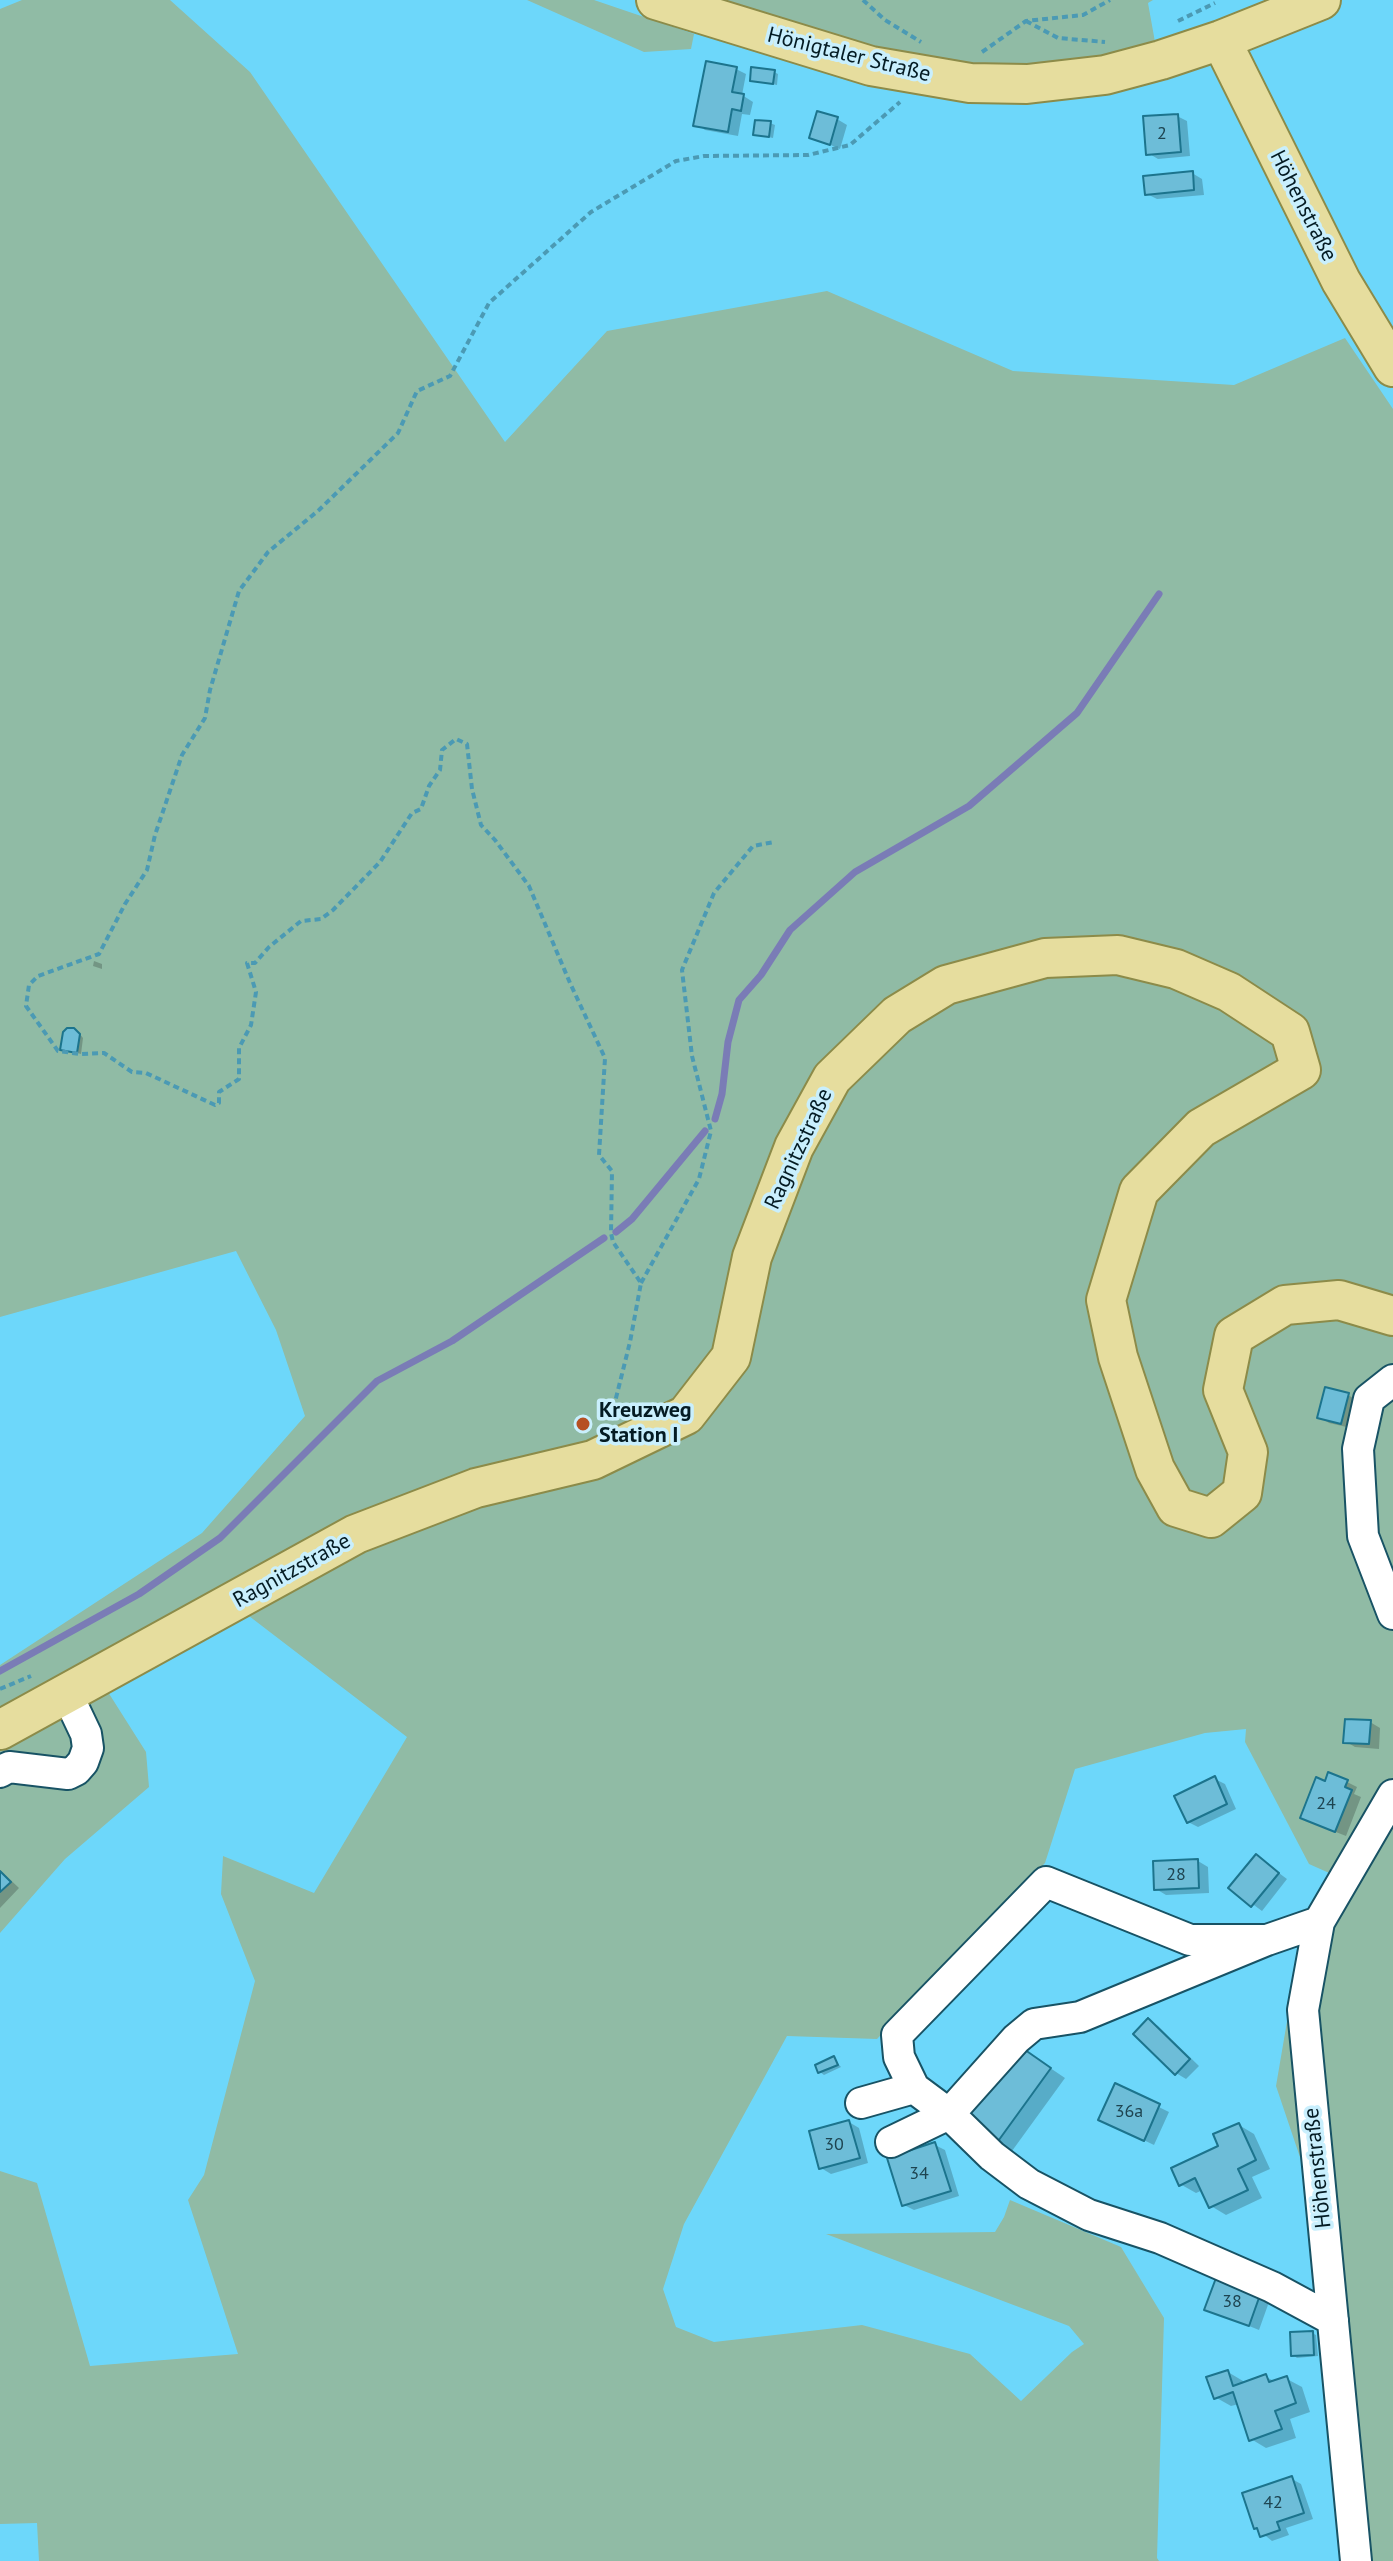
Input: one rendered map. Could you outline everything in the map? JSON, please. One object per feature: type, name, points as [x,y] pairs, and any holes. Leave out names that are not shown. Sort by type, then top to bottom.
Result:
[{"type":"main road","name":"Hönigtaler Straße","points":[[656,0],[871,66],[970,83],[1027,84],[1105,75],[1161,60],[1321,0]]},
{"type":"main road","name":"Höhenstraße","points":[[1221,40],[1341,281],[1393,367]]},
{"type":"main road","name":"Ragnitzstraße","points":[[0,1730],[356,1534],[476,1488],[593,1460],[686,1415],[731,1357],[752,1257],[794,1147],[832,1078],[897,1015],[946,985],[1045,958],[1118,955],[1176,969],[1216,986],[1290,1032],[1301,1070],[1201,1128],[1139,1191],[1106,1300],[1118,1357],[1155,1469],[1176,1507],[1211,1518],[1242,1493],[1248,1452],[1223,1390],[1234,1336],[1285,1305],[1339,1300],[1393,1316]]},
{"type":"street","points":[[1393,1380],[1369,1399],[1358,1449],[1363,1536],[1393,1614]]},
{"type":"street","points":[[0,1772],[9,1767],[68,1774],[83,1762],[88,1748],[86,1734],[67,1694]]},
{"type":"street","name":"Höhenstraße","points":[[1356,2561],[1303,2010],[1319,1922],[1393,1795]]},
{"type":"street","points":[[1267,1940],[1190,1940],[1046,1882],[897,2035],[899,2057],[914,2088],[949,2114],[992,2156],[1029,2184],[1089,2215],[1160,2238],[1272,2287],[1333,2320]]},
{"type":"street","points":[[891,2142],[949,2114],[1016,2039],[1034,2024],[1080,2017],[1267,1940],[1319,1922]]},
{"type":"street","points":[[861,2103],[914,2088]]},
{"type":"path","points":[[863,0],[885,20],[924,44]]},
{"type":"path","points":[[978,55],[1026,21],[1083,15],[1110,0]]},
{"type":"path","points":[[1167,26],[1215,3]]},
{"type":"path","points":[[1026,21],[1058,38],[1119,43]]},
{"type":"path","points":[[641,1283],[613,1242],[611,1233],[612,1171],[599,1155],[605,1058],[529,886],[481,825],[472,789],[467,744],[456,739],[442,750],[440,770],[429,786],[421,809],[412,813],[380,862],[333,910],[321,919],[301,921],[255,963],[247,963],[256,992],[251,1025],[239,1048],[239,1079],[219,1092],[219,1103],[215,1105],[146,1073],[132,1072],[104,1053],[58,1051],[26,1006],[29,985],[38,976],[99,954],[147,870],[155,835],[182,755],[205,718],[210,690],[239,591],[268,552],[319,510],[398,433],[417,391],[450,376],[489,303],[591,212],[676,161],[716,155],[808,155],[850,145],[902,100]]},
{"type":"path","points":[[611,1420],[641,1283],[670,1236],[699,1179],[711,1131],[692,1056],[682,970],[714,893],[753,846],[774,842]]},
{"type":"green space","points":[[22,0],[170,0],[250,72],[505,442],[607,331],[827,291],[1013,371],[1234,385],[1345,338],[1393,409],[1393,2561],[1368,2561],[1338,2270],[1276,2086],[1298,1957],[1336,1876],[1309,1864],[1245,1742],[1246,1729],[1205,1733],[1075,1769],[1045,1863],[877,2039],[787,2036],[684,2224],[663,2289],[676,2327],[714,2342],[862,2325],[970,2354],[1021,2401],[1084,2344],[1069,2326],[826,2234],[995,2232],[1010,2200],[1121,2247],[1164,2318],[1159,2561],[39,2561],[37,2523],[0,2524],[0,2171],[37,2183],[90,2366],[238,2354],[188,2200],[204,2175],[255,1981],[221,1894],[223,1856],[314,1893],[407,1737],[249,1616],[108,1692],[146,1752],[149,1787],[65,1859],[0,1933],[0,1665],[202,1533],[305,1416],[276,1330],[236,1251],[0,1317],[0,9]],"holes":[[[74,1028],[80,1034],[77,1052],[60,1050],[63,1032]]]},
{"type":"green space","points":[[527,0],[594,0],[694,34],[691,49],[644,52]]},
{"type":"green space","points":[[714,0],[1153,0],[1148,3],[1155,42],[1092,60],[967,70],[804,31]]},
{"type":"building","points":[[706,61],[737,67],[732,92],[744,94],[741,111],[732,109],[728,132],[693,126]]},
{"type":"building","points":[[751,67],[775,70],[773,84],[750,81]]},
{"type":"building","points":[[817,111],[838,117],[830,145],[809,138]]},
{"type":"building","points":[[1178,114],[1181,152],[1146,155],[1143,116]]},
{"type":"building","points":[[755,120],[771,121],[769,137],[753,135]]},
{"type":"building","points":[[1193,171],[1194,190],[1145,195],[1143,176]]},
{"type":"building","points":[[74,1028],[80,1034],[77,1053],[60,1050],[63,1032]]},
{"type":"building","points":[[1325,1387],[1349,1393],[1341,1424],[1317,1418]]},
{"type":"building","points":[[1345,1719],[1371,1720],[1369,1744],[1343,1743]]},
{"type":"building","points":[[1328,1772],[1348,1780],[1345,1787],[1352,1790],[1335,1832],[1300,1818],[1316,1777],[1325,1781]]},
{"type":"building","points":[[1215,1776],[1227,1804],[1187,1823],[1174,1796]]},
{"type":"building","points":[[1256,1854],[1279,1873],[1251,1907],[1228,1888]]},
{"type":"building","points":[[1198,1859],[1199,1888],[1154,1890],[1153,1861]]},
{"type":"building","points":[[0,1871],[11,1882],[0,1892]]},
{"type":"building","points":[[1148,2018],[1190,2059],[1175,2075],[1133,2034]]},
{"type":"building","points":[[1018,2045],[1051,2068],[996,2144],[964,2120]]},
{"type":"building","points":[[834,2056],[838,2065],[818,2073],[815,2065]]},
{"type":"building","points":[[1115,2083],[1160,2104],[1144,2141],[1098,2120]]},
{"type":"building","points":[[849,2120],[860,2158],[819,2169],[809,2131]]},
{"type":"building","points":[[1239,2123],[1256,2160],[1238,2169],[1248,2190],[1209,2208],[1195,2178],[1179,2186],[1171,2168],[1218,2146],[1213,2134]]},
{"type":"building","points":[[935,2142],[951,2191],[902,2206],[887,2158]]},
{"type":"building","points":[[1216,2278],[1260,2295],[1249,2326],[1204,2310]]},
{"type":"building","points":[[1313,2331],[1314,2355],[1291,2356],[1290,2332]]},
{"type":"building","points":[[1228,2370],[1233,2386],[1266,2374],[1269,2382],[1287,2376],[1296,2403],[1275,2411],[1282,2429],[1249,2441],[1233,2392],[1214,2399],[1206,2377]]},
{"type":"building","points":[[1292,2476],[1304,2513],[1277,2522],[1280,2530],[1260,2537],[1257,2528],[1254,2529],[1242,2493]]},
{"type":"waterway","points":[[715,1119],[722,1094],[728,1042],[739,1000],[761,975],[790,930],[855,872],[969,806],[1077,713],[1159,594]]},
{"type":"waterway","points":[[616,1232],[632,1219],[705,1131]]},
{"type":"waterway","points":[[0,1671],[139,1594],[220,1538],[377,1381],[452,1341],[604,1238]]},
{"type":"place","name":"Kreuzweg Station I","points":[[583,1424]]}]
